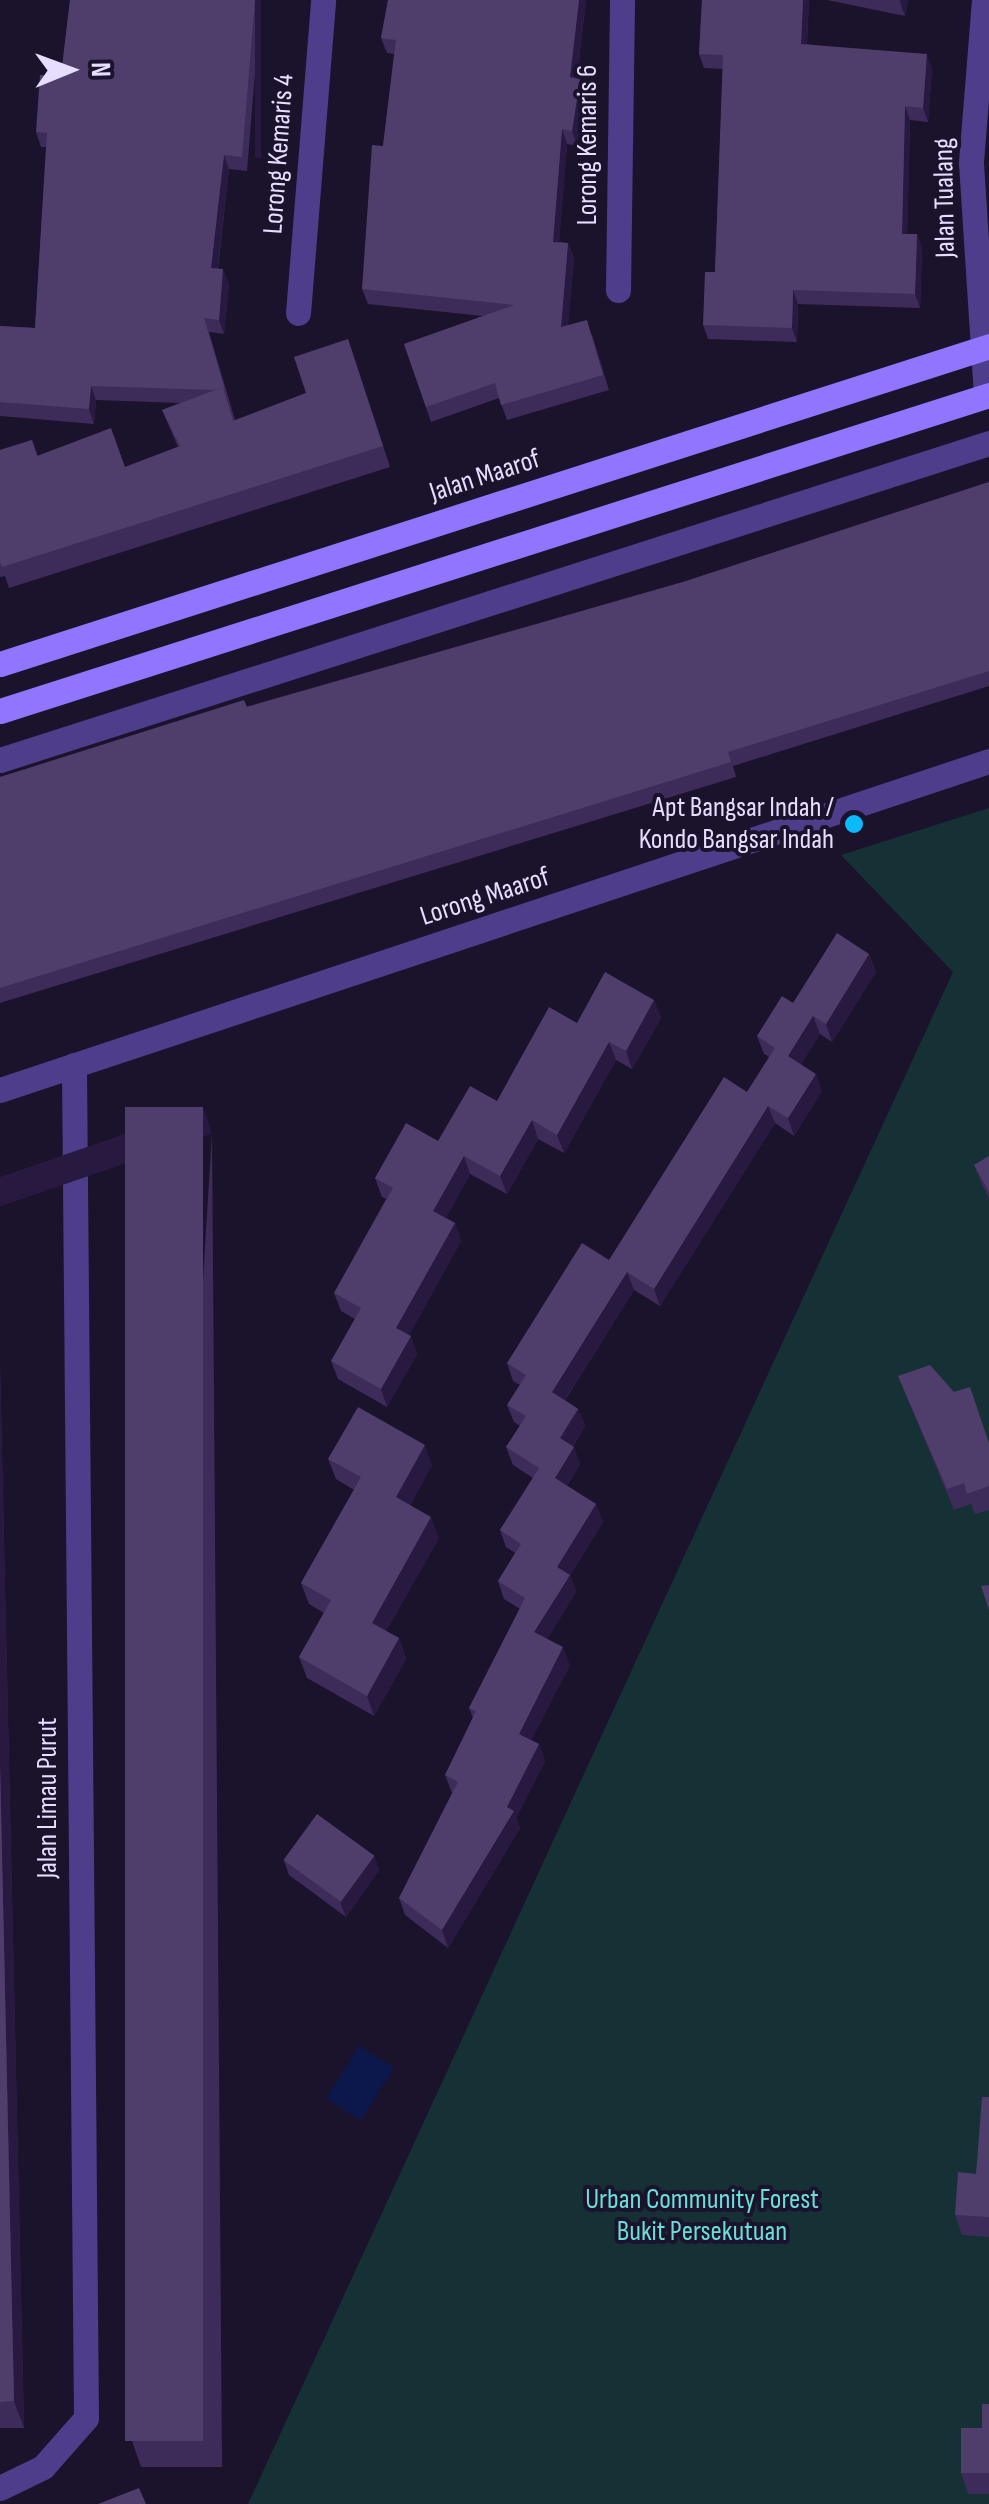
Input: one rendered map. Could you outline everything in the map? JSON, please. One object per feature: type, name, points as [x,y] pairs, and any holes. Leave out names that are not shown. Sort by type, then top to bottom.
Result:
[{"type":"main road","name":"Jalan Maarof","points":[[0,664],[985,348]]},
{"type":"main road","points":[[0,711],[988,395]]},
{"type":"street","name":"Lorong Kemaris 4","points":[[298,313],[322,0]]},
{"type":"street","name":"Lorong Kemaris 6","points":[[618,290],[622,0]]},
{"type":"street","name":"Jalan Tualang","points":[[984,0],[971,163],[988,395]]},
{"type":"street","points":[[0,760],[989,443]]},
{"type":"street","name":"Lorong Maarof","points":[[0,1090],[989,761]]},
{"type":"street","name":"Jalan Limau Purut","points":[[0,2488],[44,2467],[86,2418],[74,1065]]},
{"type":"green space","name":"Urban Community Forest Bukit Persekutuan","points":[[989,808],[989,2504],[248,2504],[953,972],[841,855]]},
{"type":"shaded area","points":[[359,2046],[394,2068],[361,2120],[326,2099]]},
{"type":"building","points":[[70,0],[255,0],[242,157],[224,155],[211,268],[223,269],[219,320],[204,318],[225,390],[91,386],[89,409],[0,402],[0,326],[35,328],[47,133],[36,132],[40,75],[61,76]]},
{"type":"building","points":[[388,0],[579,0],[570,77],[580,79],[572,131],[562,129],[553,242],[568,243],[561,327],[587,320],[603,375],[501,405],[495,383],[426,407],[404,344],[514,305],[362,289],[372,145],[383,146],[396,40],[381,38]]},
{"type":"building","points":[[702,0],[803,0],[801,44],[927,54],[923,108],[905,106],[902,234],[917,234],[915,294],[793,290],[792,328],[703,325],[705,272],[715,272],[723,55],[699,54]]},
{"type":"building","points":[[348,339],[383,446],[2,567],[0,450],[32,440],[37,456],[111,428],[125,467],[180,446],[162,410],[223,387],[233,421],[306,393],[294,357]]},
{"type":"building","points":[[989,482],[989,671],[728,752],[731,762],[0,988],[0,777],[244,700],[247,707],[683,582]]},
{"type":"building","points":[[837,933],[869,954],[826,1024],[813,1016],[788,1056],[816,1074],[788,1118],[768,1106],[654,1289],[627,1272],[552,1392],[578,1409],[560,1438],[574,1447],[555,1478],[596,1504],[557,1567],[570,1575],[534,1632],[563,1647],[519,1734],[539,1744],[507,1807],[514,1811],[442,1930],[399,1898],[458,1782],[445,1775],[476,1711],[469,1708],[525,1598],[498,1581],[521,1544],[500,1530],[539,1468],[506,1447],[526,1416],[507,1405],[526,1375],[507,1363],[582,1243],[609,1260],[724,1077],[747,1092],[775,1048],[757,1036],[782,996],[793,1003]]},
{"type":"building","points":[[605,972],[654,1000],[626,1051],[609,1042],[557,1135],[532,1120],[500,1176],[464,1156],[433,1211],[455,1223],[396,1328],[411,1336],[381,1389],[331,1361],[361,1308],[334,1293],[393,1188],[375,1178],[406,1123],[438,1141],[470,1086],[497,1101],[549,1007],[577,1023]]},
{"type":"building","points":[[125,1107],[203,1107],[203,2441],[125,2441]]},
{"type":"building","points":[[989,1156],[989,1192],[974,1165]]},
{"type":"building","points":[[930,1365],[954,1392],[970,1387],[989,1443],[989,1486],[967,1494],[964,1483],[947,1489],[898,1376]]},
{"type":"building","points":[[358,1407],[425,1445],[396,1497],[431,1517],[372,1623],[399,1638],[367,1696],[299,1657],[331,1600],[301,1583],[361,1477],[328,1459]]},
{"type":"building","points":[[989,1585],[989,1610],[981,1586]]},
{"type":"building","points":[[0,1763],[14,2401],[0,2402]]},
{"type":"building","points":[[317,1814],[374,1856],[341,1902],[283,1860]]},
{"type":"building","points":[[982,2097],[989,2097],[989,2217],[955,2215],[958,2172],[976,2174]]},
{"type":"building","points":[[982,2404],[989,2404],[989,2473],[961,2473],[961,2428],[982,2428]]},
{"type":"building","points":[[139,2488],[146,2504],[98,2504]]},
{"type":"place","name":"Apt Bangsar Indah / Kondo Bangsar Indah","points":[[854,824]]}]
